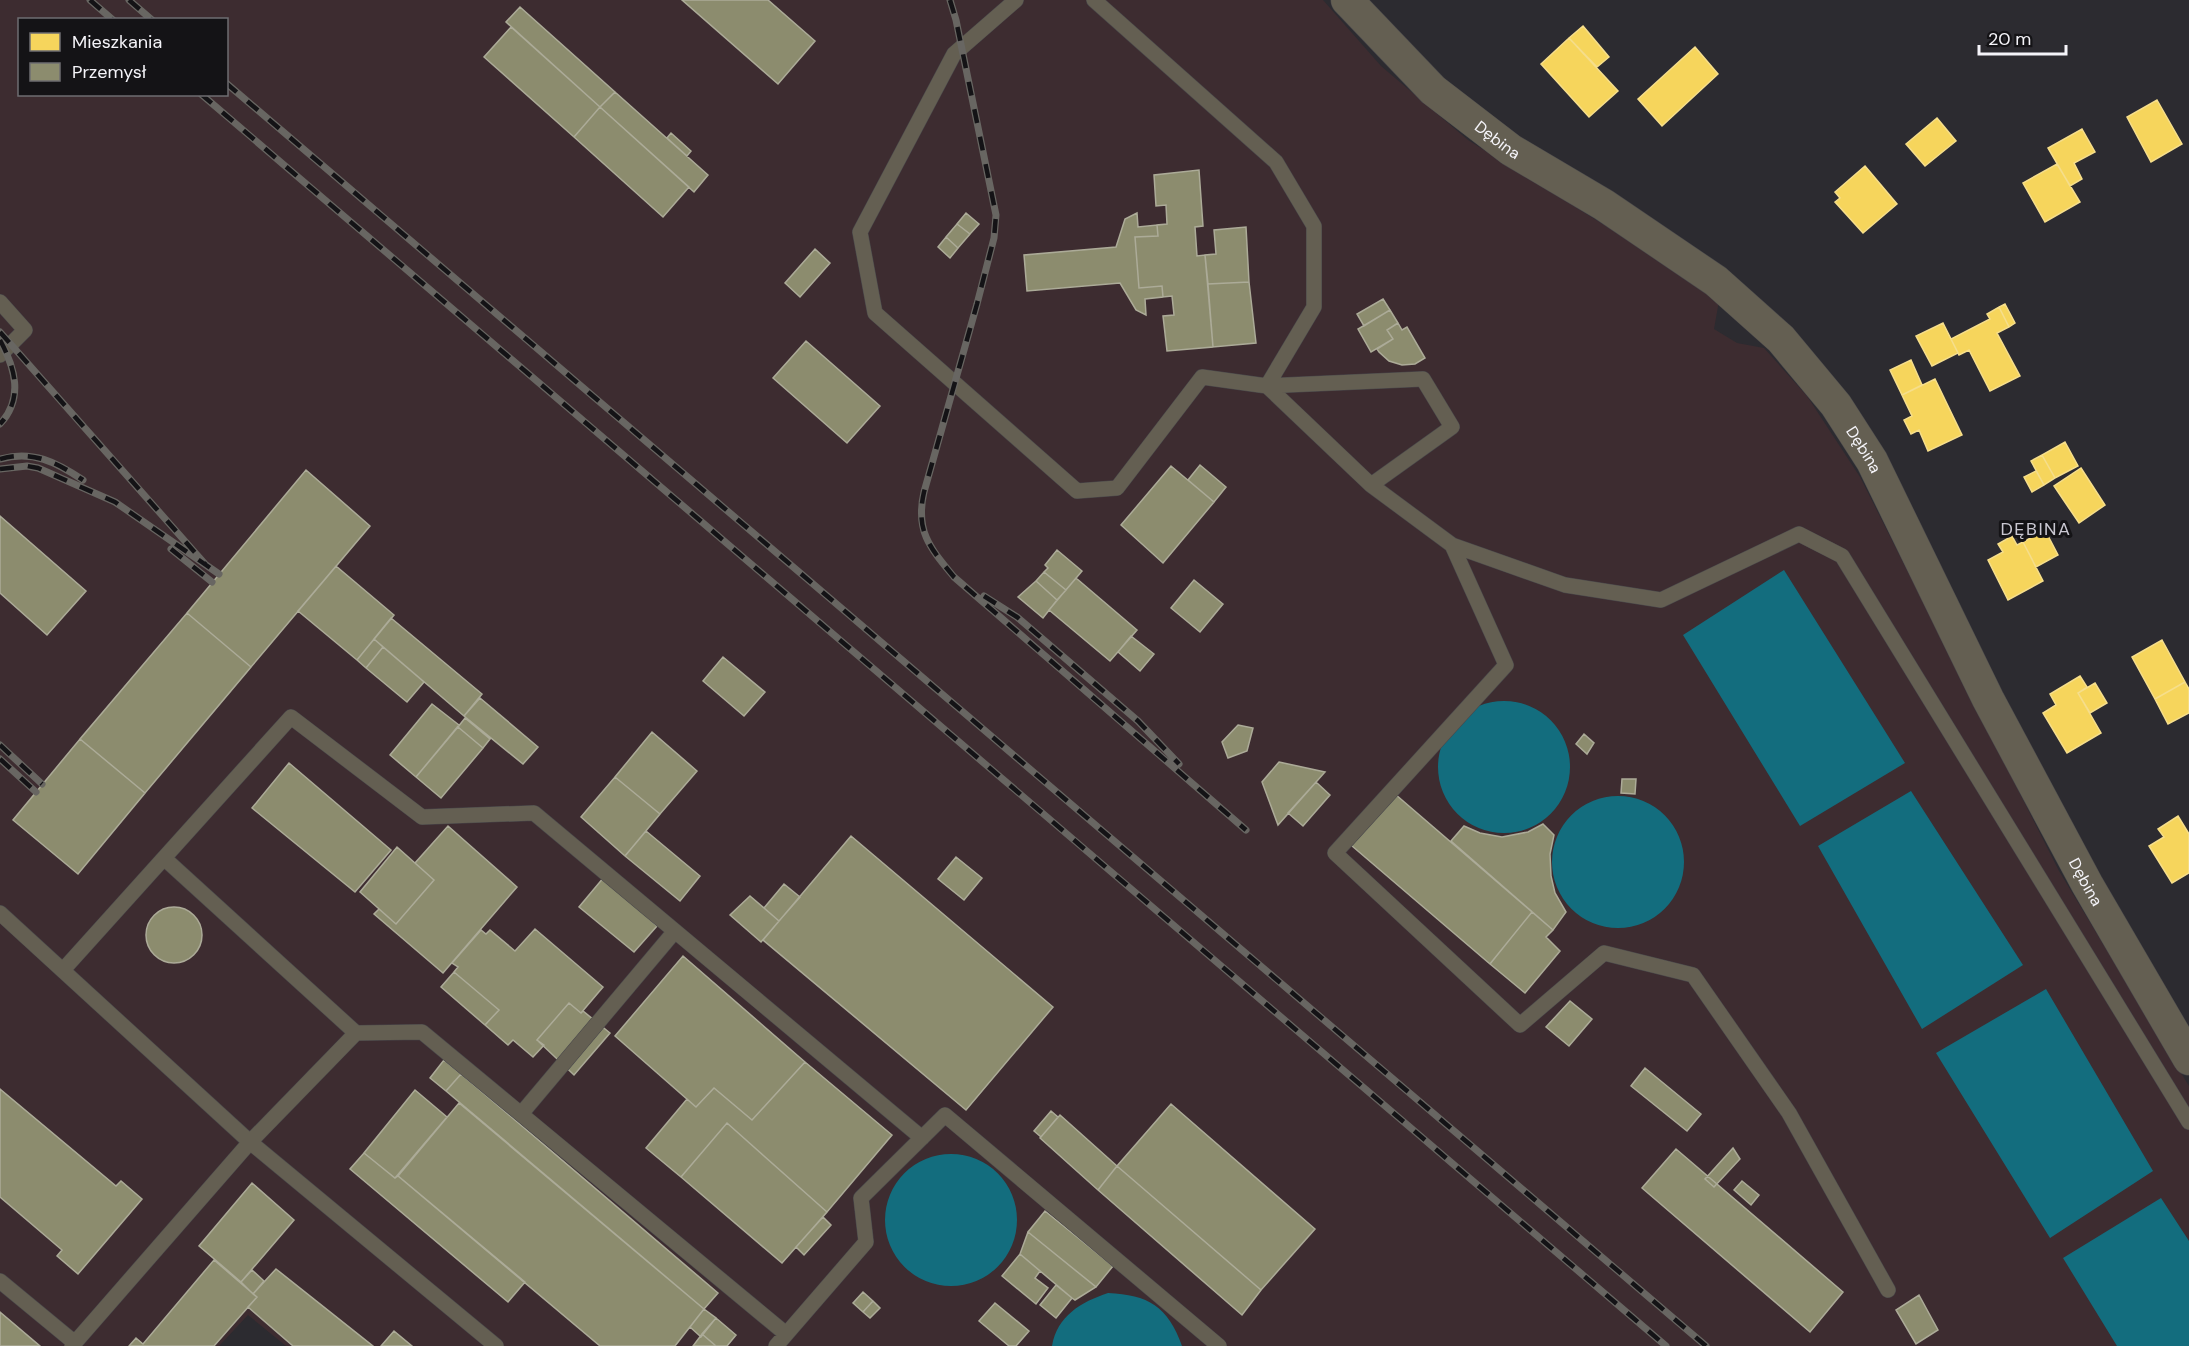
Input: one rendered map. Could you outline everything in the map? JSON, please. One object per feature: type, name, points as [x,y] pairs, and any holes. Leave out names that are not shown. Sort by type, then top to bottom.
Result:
[{"type":"street","name":"Dębina","points":[[1347,0],[1433,90],[1503,143],[1604,205],[1716,281],[1781,339],[1836,405],[1872,461],[1988,699],[2081,874],[2189,1059]]},
{"type":"lane","points":[[1016,0],[954,54],[860,231],[875,313],[1077,491],[1117,488],[1202,377],[1267,386],[1423,379],[1452,427],[1371,485]]},
{"type":"lane","points":[[1094,0],[1276,162],[1314,226],[1314,307],[1267,386]]},
{"type":"lane","points":[[0,302],[25,330],[0,355]]},
{"type":"lane","points":[[1267,386],[1371,485],[1452,544],[1565,585],[1661,600],[1799,534],[1842,556],[2189,1122]]},
{"type":"lane","points":[[1452,544],[1506,665],[1335,853],[1520,1025],[1604,953],[1693,975],[1789,1113],[1888,1290]]},
{"type":"lane","points":[[63,970],[291,717],[422,817],[534,813],[922,1138]]},
{"type":"lane","points":[[165,859],[356,1033],[422,1032],[786,1334]]},
{"type":"lane","points":[[0,913],[250,1142],[496,1346]]},
{"type":"lane","points":[[521,1114],[675,930]]},
{"type":"lane","points":[[0,1281],[73,1344],[250,1142],[356,1033]]},
{"type":"lane","points":[[776,1346],[866,1242],[861,1198],[945,1115],[1219,1346]]},
{"type":"shaded area","points":[[0,0],[1323,0],[1381,66],[1468,140],[1649,253],[1719,301],[1714,329],[1737,343],[1764,348],[1807,396],[1860,477],[2059,871],[2189,1086],[2189,1346],[286,1346],[248,1315],[219,1346],[0,1346]]},
{"type":"water","points":[[1784,570],[1905,763],[1800,826],[1683,635]]},
{"type":"water","points":[[1504,701],[1529,706],[1551,720],[1565,742],[1570,767],[1565,792],[1551,814],[1529,828],[1504,833],[1479,828],[1457,814],[1443,792],[1438,767],[1443,742],[1457,720],[1479,706]]},
{"type":"water","points":[[1911,791],[2023,965],[1922,1029],[1818,846]]},
{"type":"water","points":[[1618,796],[1643,801],[1665,815],[1679,837],[1684,862],[1679,887],[1665,909],[1643,923],[1618,928],[1593,923],[1571,909],[1557,887],[1552,862],[1557,837],[1571,815],[1593,801]]},
{"type":"water","points":[[2046,989],[2153,1171],[2050,1238],[1936,1053]]},
{"type":"water","points":[[951,1154],[976,1159],[998,1173],[1012,1195],[1017,1220],[1012,1245],[998,1267],[976,1281],[951,1286],[926,1281],[904,1267],[890,1245],[885,1220],[890,1195],[904,1173],[926,1159]]},
{"type":"water","points":[[2161,1198],[2189,1241],[2189,1346],[2117,1346],[2063,1258]]},
{"type":"water","points":[[1108,1293],[1134,1296],[1155,1305],[1170,1321],[1182,1346],[1052,1346],[1059,1326],[1065,1318],[1080,1306]]},
{"type":"building: Mieszkania","points":[[1583,26],[1609,57],[1597,67],[1569,38]]},
{"type":"building: Mieszkania","points":[[1569,38],[1618,91],[1589,117],[1541,64]]},
{"type":"building: Mieszkania","points":[[1695,47],[1718,74],[1662,126],[1638,99]]},
{"type":"building: Mieszkania","points":[[2157,100],[2182,144],[2151,162],[2127,117]]},
{"type":"building: Mieszkania","points":[[1937,118],[1956,141],[1925,166],[1906,144]]},
{"type":"building: Mieszkania","points":[[2082,129],[2095,152],[2074,163],[2082,179],[2070,186],[2048,148]]},
{"type":"building: Mieszkania","points":[[2057,164],[2080,202],[2045,222],[2023,183]]},
{"type":"building: Mieszkania","points":[[1865,166],[1897,204],[1863,233],[1835,202],[1840,198],[1835,192]]},
{"type":"building: Mieszkania","points":[[2005,304],[2015,323],[2009,327],[1999,307]]},
{"type":"building: Mieszkania","points":[[1999,307],[2009,327],[1997,333],[2020,376],[1990,391],[1969,350],[1959,355],[1951,339],[1990,319],[1987,314]]},
{"type":"building: Mieszkania","points":[[1943,323],[1958,353],[1932,366],[1916,336]]},
{"type":"building: Mieszkania","points":[[1911,360],[1922,385],[1902,395],[1890,370]]},
{"type":"building: Mieszkania","points":[[1935,379],[1962,435],[1928,451],[1919,430],[1911,434],[1904,420],[1912,416],[1902,395]]},
{"type":"building: Mieszkania","points":[[2065,442],[2078,466],[2055,478],[2042,455]]},
{"type":"building: Mieszkania","points":[[2042,455],[2055,478],[2044,485],[2031,461]]},
{"type":"building: Mieszkania","points":[[2081,468],[2105,505],[2079,523],[2054,486]]},
{"type":"building: Mieszkania","points":[[2036,471],[2044,485],[2032,492],[2024,477]]},
{"type":"building: Mieszkania","points":[[2045,530],[2058,555],[2036,567],[2023,542]]},
{"type":"building: Mieszkania","points":[[2012,536],[2017,545],[2023,542],[2043,581],[2008,600],[1988,560],[2003,552],[1998,544]]},
{"type":"building: Mieszkania","points":[[2162,640],[2185,682],[2155,699],[2132,657]]},
{"type":"building: Mieszkania","points":[[2080,676],[2087,687],[2078,693],[2101,733],[2067,753],[2043,713],[2056,705],[2050,694]]},
{"type":"building: Mieszkania","points":[[2185,682],[2189,689],[2189,713],[2168,724],[2155,699]]},
{"type":"building: Mieszkania","points":[[2095,683],[2107,703],[2090,713],[2078,693]]},
{"type":"building: Mieszkania","points":[[2178,816],[2189,834],[2189,873],[2172,883],[2149,846],[2164,837],[2158,829]]},
{"type":"building: Przemysł","points":[[682,0],[768,0],[815,41],[778,84]]},
{"type":"building: Przemysł","points":[[520,7],[615,92],[600,107],[506,22]]},
{"type":"building: Przemysł","points":[[511,27],[600,107],[574,137],[484,57]]},
{"type":"building: Przemysł","points":[[615,92],[708,175],[694,192],[600,107]]},
{"type":"building: Przemysł","points":[[600,107],[689,187],[663,217],[574,137]]},
{"type":"building: Przemysł","points":[[671,133],[691,151],[687,156],[667,138]]},
{"type":"building: Przemysł","points":[[1199,170],[1203,226],[1195,227],[1197,256],[1205,255],[1213,347],[1167,351],[1163,316],[1174,315],[1172,296],[1163,297],[1162,286],[1139,288],[1135,237],[1158,236],[1157,225],[1167,224],[1166,205],[1156,206],[1154,175]]},
{"type":"building: Przemysł","points":[[966,213],[979,224],[970,234],[957,224]]},
{"type":"building: Przemysł","points":[[1137,213],[1138,227],[1157,225],[1158,236],[1135,237],[1139,288],[1162,286],[1163,297],[1145,299],[1146,315],[1136,310],[1120,283],[1027,291],[1024,255],[1116,247],[1125,219]]},
{"type":"building: Przemysł","points":[[957,224],[970,234],[958,248],[946,237]]},
{"type":"building: Przemysł","points":[[1246,227],[1249,282],[1208,284],[1205,255],[1216,254],[1214,230]]},
{"type":"building: Przemysł","points":[[946,237],[958,248],[950,258],[938,247]]},
{"type":"building: Przemysł","points":[[815,249],[830,263],[800,297],[785,283]]},
{"type":"building: Przemysł","points":[[1249,282],[1256,343],[1213,347],[1208,284]]},
{"type":"building: Przemysł","points":[[1383,299],[1390,310],[1364,326],[1357,314]]},
{"type":"building: Przemysł","points":[[1390,310],[1398,323],[1387,330],[1393,339],[1371,352],[1358,329]]},
{"type":"building: Przemysł","points":[[1398,323],[1402,330],[1407,327],[1425,358],[1415,364],[1402,365],[1389,361],[1377,349],[1393,339],[1387,330]]},
{"type":"building: Przemysł","points":[[806,341],[880,406],[847,443],[773,378]]},
{"type":"building: Przemysł","points":[[1200,465],[1226,487],[1214,502],[1188,480]]},
{"type":"building: Przemysł","points":[[1171,466],[1214,502],[1163,563],[1121,525]]},
{"type":"building: Przemysł","points":[[306,470],[370,526],[251,667],[187,613]]},
{"type":"building: Przemysł","points":[[0,516],[86,591],[47,635],[0,593]]},
{"type":"building: Przemysł","points":[[1057,550],[1082,571],[1066,590],[1044,572],[1048,568],[1045,565]]},
{"type":"building: Przemysł","points":[[336,566],[394,615],[357,660],[298,611]]},
{"type":"building: Przemysł","points":[[1044,572],[1066,590],[1057,600],[1036,581]]},
{"type":"building: Przemysł","points":[[1076,578],[1137,630],[1110,661],[1049,610]]},
{"type":"building: Przemysł","points":[[1194,580],[1223,604],[1200,632],[1171,608]]},
{"type":"building: Przemysł","points":[[1036,581],[1057,600],[1043,618],[1018,597]]},
{"type":"building: Przemysł","points":[[187,613],[251,667],[145,793],[80,739]]},
{"type":"building: Przemysł","points":[[391,618],[482,694],[464,716],[374,639]]},
{"type":"building: Przemysł","points":[[1131,636],[1154,654],[1140,671],[1118,652]]},
{"type":"building: Przemysł","points":[[374,639],[383,647],[366,668],[357,660]]},
{"type":"building: Przemysł","points":[[383,647],[424,682],[407,702],[366,668]]},
{"type":"building: Przemysł","points":[[723,657],[765,692],[744,716],[703,681]]},
{"type":"building: Przemysł","points":[[480,698],[538,747],[523,764],[464,716]]},
{"type":"building: Przemysł","points":[[432,704],[459,725],[416,777],[390,755]]},
{"type":"building: Przemysł","points":[[465,718],[490,739],[483,748],[458,727]]},
{"type":"building: Przemysł","points":[[1238,725],[1253,728],[1247,751],[1228,758],[1222,742]]},
{"type":"building: Przemysł","points":[[458,727],[483,748],[441,798],[416,777]]},
{"type":"building: Przemysł","points":[[652,732],[697,771],[660,814],[615,777]]},
{"type":"building: Przemysł","points":[[1584,734],[1594,743],[1587,754],[1576,744]]},
{"type":"building: Przemysł","points":[[80,739],[145,793],[78,874],[13,820]]},
{"type":"building: Przemysł","points":[[1279,762],[1325,772],[1278,825],[1262,782]]},
{"type":"building: Przemysł","points":[[289,763],[391,850],[355,892],[252,808]]},
{"type":"building: Przemysł","points":[[615,777],[660,814],[625,856],[581,817]]},
{"type":"building: Przemysł","points":[[1622,779],[1636,779],[1635,794],[1621,793]]},
{"type":"building: Przemysł","points":[[1316,782],[1330,795],[1303,826],[1288,813]]},
{"type":"building: Przemysł","points":[[1388,788],[1532,912],[1490,964],[1345,840]]},
{"type":"building: Przemysł","points":[[1543,824],[1554,835],[1550,854],[1551,876],[1555,893],[1566,912],[1553,930],[1451,841],[1464,826],[1480,833],[1502,837],[1528,832]]},
{"type":"building: Przemysł","points":[[448,826],[517,887],[443,973],[374,914],[379,909],[396,924],[434,880],[415,863]]},
{"type":"building: Przemysł","points":[[646,831],[700,876],[680,901],[625,856]]},
{"type":"building: Przemysł","points":[[851,836],[1053,1007],[966,1110],[763,940]]},
{"type":"building: Przemysł","points":[[397,847],[434,880],[396,924],[360,892]]},
{"type":"building: Przemysł","points":[[956,857],[982,878],[964,900],[938,879]]},
{"type":"building: Przemysł","points":[[604,877],[657,926],[634,952],[579,907]]},
{"type":"building: Przemysł","points":[[784,884],[800,897],[779,921],[764,908]]},
{"type":"building: Przemysł","points":[[750,896],[779,921],[761,942],[730,915]]},
{"type":"building: Przemysł","points":[[174,907],[185,909],[194,915],[200,924],[202,935],[200,946],[194,955],[185,961],[174,963],[163,961],[154,955],[148,946],[146,935],[148,924],[154,915],[163,909]]},
{"type":"building: Przemysł","points":[[1532,912],[1553,930],[1546,937],[1560,951],[1525,993],[1490,964]]},
{"type":"building: Przemysł","points":[[535,929],[603,987],[581,1013],[569,1003],[537,1040],[544,1045],[533,1057],[513,1040],[508,1045],[485,1025],[499,1010],[454,972],[458,967],[452,963],[481,930],[486,934],[490,930],[515,951]]},
{"type":"building: Przemysł","points":[[683,956],[805,1062],[752,1120],[714,1088],[696,1107],[615,1036]]},
{"type":"building: Przemysł","points":[[454,972],[499,1010],[485,1025],[441,987]]},
{"type":"building: Przemysł","points":[[1570,1001],[1592,1019],[1569,1046],[1546,1027]]},
{"type":"building: Przemysł","points":[[569,1003],[581,1013],[583,1011],[610,1033],[574,1075],[537,1040]]},
{"type":"building: Przemysł","points":[[444,1060],[461,1074],[446,1091],[430,1078]]},
{"type":"building: Przemysł","points":[[805,1062],[892,1135],[827,1212],[727,1123],[681,1177],[646,1148],[687,1099],[696,1107],[714,1088],[752,1120]]},
{"type":"building: Przemysł","points":[[1645,1068],[1701,1114],[1687,1131],[1631,1086]]},
{"type":"building: Przemysł","points":[[461,1074],[718,1293],[704,1309],[446,1091]]},
{"type":"building: Przemysł","points":[[0,1089],[116,1186],[121,1181],[142,1199],[78,1274],[57,1256],[62,1250],[0,1197]]},
{"type":"building: Przemysł","points":[[415,1090],[447,1117],[395,1178],[364,1153]]},
{"type":"building: Przemysł","points":[[459,1103],[704,1309],[675,1346],[600,1346],[398,1176]]},
{"type":"building: Przemysł","points":[[1171,1104],[1315,1229],[1261,1290],[1117,1166]]},
{"type":"building: Przemysł","points":[[1051,1111],[1058,1117],[1041,1137],[1034,1131]]},
{"type":"building: Przemysł","points":[[1060,1115],[1117,1166],[1098,1190],[1040,1138]]},
{"type":"building: Przemysł","points":[[727,1123],[827,1212],[782,1263],[681,1177]]},
{"type":"building: Przemysł","points":[[1733,1148],[1740,1159],[1714,1187],[1705,1179]]},
{"type":"building: Przemysł","points":[[1676,1149],[1843,1292],[1810,1332],[1642,1188]]},
{"type":"building: Przemysł","points":[[364,1153],[395,1178],[398,1176],[525,1282],[508,1302],[350,1169]]},
{"type":"building: Przemysł","points":[[1117,1166],[1261,1290],[1242,1315],[1098,1190]]},
{"type":"building: Przemysł","points":[[1742,1181],[1759,1195],[1751,1205],[1734,1190]]},
{"type":"building: Przemysł","points":[[252,1183],[294,1220],[241,1282],[199,1246]]},
{"type":"building: Przemysł","points":[[1045,1211],[1113,1266],[1096,1287],[1028,1232]]},
{"type":"building: Przemysł","points":[[823,1217],[831,1225],[804,1255],[796,1247]]},
{"type":"building: Przemysł","points":[[1028,1232],[1096,1287],[1075,1300],[1072,1298],[1020,1254]]},
{"type":"building: Przemysł","points":[[1020,1254],[1040,1271],[1035,1278],[1048,1288],[1036,1304],[1002,1276]]},
{"type":"building: Przemysł","points":[[214,1260],[257,1297],[214,1346],[129,1346],[136,1338],[143,1344]]},
{"type":"building: Przemysł","points":[[276,1269],[373,1346],[293,1346],[248,1307],[257,1297],[253,1294]]},
{"type":"building: Przemysł","points":[[252,1270],[264,1281],[253,1294],[241,1282]]},
{"type":"building: Przemysł","points":[[1056,1285],[1072,1298],[1056,1318],[1040,1305]]},
{"type":"building: Przemysł","points":[[863,1292],[873,1301],[863,1312],[853,1303]]},
{"type":"building: Przemysł","points":[[1919,1295],[1938,1330],[1916,1344],[1896,1310]]},
{"type":"building: Przemysł","points":[[873,1301],[880,1308],[870,1318],[863,1312]]},
{"type":"building: Przemysł","points":[[995,1303],[1029,1331],[1016,1346],[1009,1346],[979,1321]]},
{"type":"building: Przemysł","points":[[704,1309],[716,1318],[701,1337],[690,1327]]},
{"type":"building: Przemysł","points":[[0,1312],[40,1346],[0,1346]]},
{"type":"building: Przemysł","points":[[716,1318],[736,1335],[727,1346],[716,1346],[702,1334]]},
{"type":"building: Przemysł","points":[[394,1331],[412,1346],[381,1346]]},
{"type":"building: Przemysł","points":[[702,1334],[716,1346],[693,1346]]},
{"type":"railway","points":[[90,0],[111,18]]},
{"type":"railway","points":[[129,0],[150,18]]},
{"type":"railway","points":[[950,0],[996,215],[994,238],[977,304],[924,492],[923,528],[932,548],[954,577],[1246,830]]},
{"type":"railway","points":[[228,85],[1706,1346]]},
{"type":"railway","points":[[203,96],[1666,1346]]},
{"type":"railway","points":[[0,332],[206,565]]},
{"type":"railway","points":[[0,340],[10,361],[15,383],[12,404],[0,424]]},
{"type":"railway","points":[[0,459],[23,456],[44,459],[83,480]]},
{"type":"railway","points":[[0,469],[27,466],[38,468],[115,502],[219,574]]},
{"type":"railway","points":[[171,549],[212,582]]},
{"type":"railway","points":[[984,596],[1017,617],[1138,721],[1179,764]]},
{"type":"railway","points":[[0,745],[42,784]]},
{"type":"railway","points":[[0,759],[36,792]]},
{"type":"district","name":"DĘBINA","points":[[2036,529]]}]
